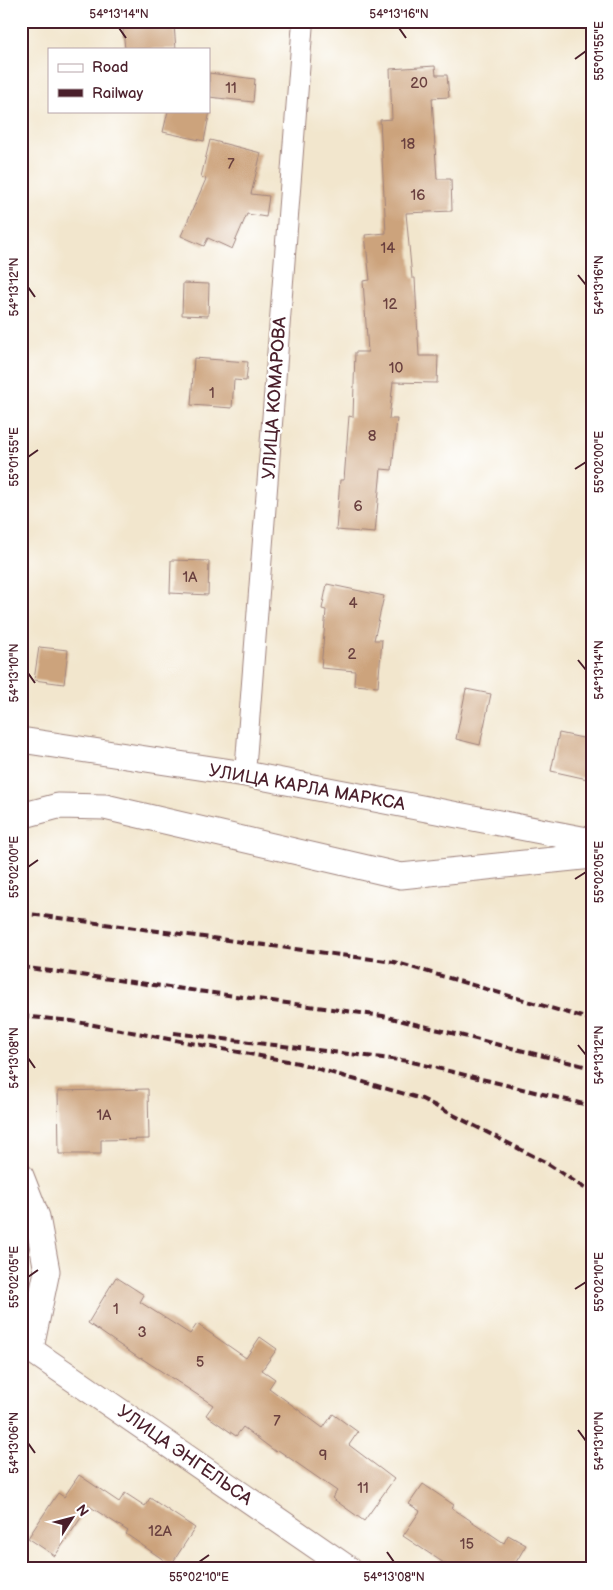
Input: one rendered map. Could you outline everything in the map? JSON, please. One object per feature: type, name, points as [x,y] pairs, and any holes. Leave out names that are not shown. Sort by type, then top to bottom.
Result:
[{"type":"street","name":"УЛИЦА КОМАРОВА","points":[[245,774],[303,21]]},
{"type":"street","name":"УЛИЦА КАРЛА МАРКСА","points":[[21,740],[245,774],[592,841]]},
{"type":"street","points":[[21,816],[58,806],[105,808],[401,876],[592,856]]},
{"type":"street","points":[[21,1176],[37,1217],[47,1271],[26,1346]]},
{"type":"street","name":"УЛИЦА ЭНГЕЛЬСА","points":[[26,1346],[348,1569]]},
{"type":"building","points":[[122,21],[159,21],[160,27],[174,25],[176,48],[125,48]]},
{"type":"building","points":[[435,66],[436,75],[447,75],[449,97],[432,98],[437,179],[451,179],[452,211],[406,213],[412,278],[415,278],[419,356],[438,356],[437,383],[393,382],[389,419],[397,419],[392,470],[381,469],[375,533],[336,530],[340,480],[344,480],[349,416],[353,417],[355,352],[368,352],[363,281],[370,280],[365,235],[386,233],[380,120],[392,119],[390,69]]},
{"type":"building","points":[[210,73],[255,79],[253,102],[210,97]]},
{"type":"building","points":[[168,112],[210,112],[204,141],[163,132]]},
{"type":"building","points":[[210,140],[261,153],[251,194],[269,196],[266,217],[247,214],[232,249],[208,238],[204,246],[181,236],[206,179],[201,177]]},
{"type":"building","points":[[183,283],[209,284],[208,316],[182,315]]},
{"type":"building","points":[[194,358],[248,362],[246,381],[234,380],[232,408],[191,405]]},
{"type":"building","points":[[171,560],[209,561],[208,595],[170,593]]},
{"type":"building","points":[[327,584],[384,596],[374,640],[382,640],[378,687],[354,685],[355,671],[321,668],[326,610],[322,609]]},
{"type":"building","points":[[39,647],[68,650],[64,684],[34,680]]},
{"type":"building","points":[[466,689],[491,694],[480,745],[456,739]]},
{"type":"building","points":[[559,733],[592,740],[592,780],[551,771]]},
{"type":"building","points":[[148,1089],[149,1139],[101,1140],[101,1154],[59,1154],[58,1091]]},
{"type":"building","points":[[116,1277],[144,1295],[140,1302],[190,1334],[197,1324],[246,1358],[260,1337],[277,1349],[262,1370],[275,1379],[269,1388],[323,1428],[333,1414],[358,1432],[349,1445],[394,1479],[364,1521],[332,1498],[337,1491],[278,1450],[276,1452],[243,1427],[236,1436],[206,1415],[213,1405],[140,1359],[88,1323]]},
{"type":"building","points":[[79,1475],[119,1502],[125,1493],[145,1506],[150,1498],[195,1528],[171,1565],[126,1534],[128,1531],[89,1506],[55,1556],[28,1538],[58,1493],[64,1497]]},
{"type":"building","points":[[423,1484],[454,1505],[452,1508],[504,1543],[508,1535],[526,1545],[512,1569],[453,1569],[403,1536],[420,1511],[409,1504]]},
{"type":"railway","points":[[21,913],[394,962],[592,1020]]},
{"type":"railway","points":[[21,967],[383,1016],[592,1068]]},
{"type":"railway","points":[[21,1016],[72,1021],[298,1063],[422,1099],[545,1162],[592,1193]]},
{"type":"railway","points":[[174,1033],[408,1061],[592,1106]]}]
